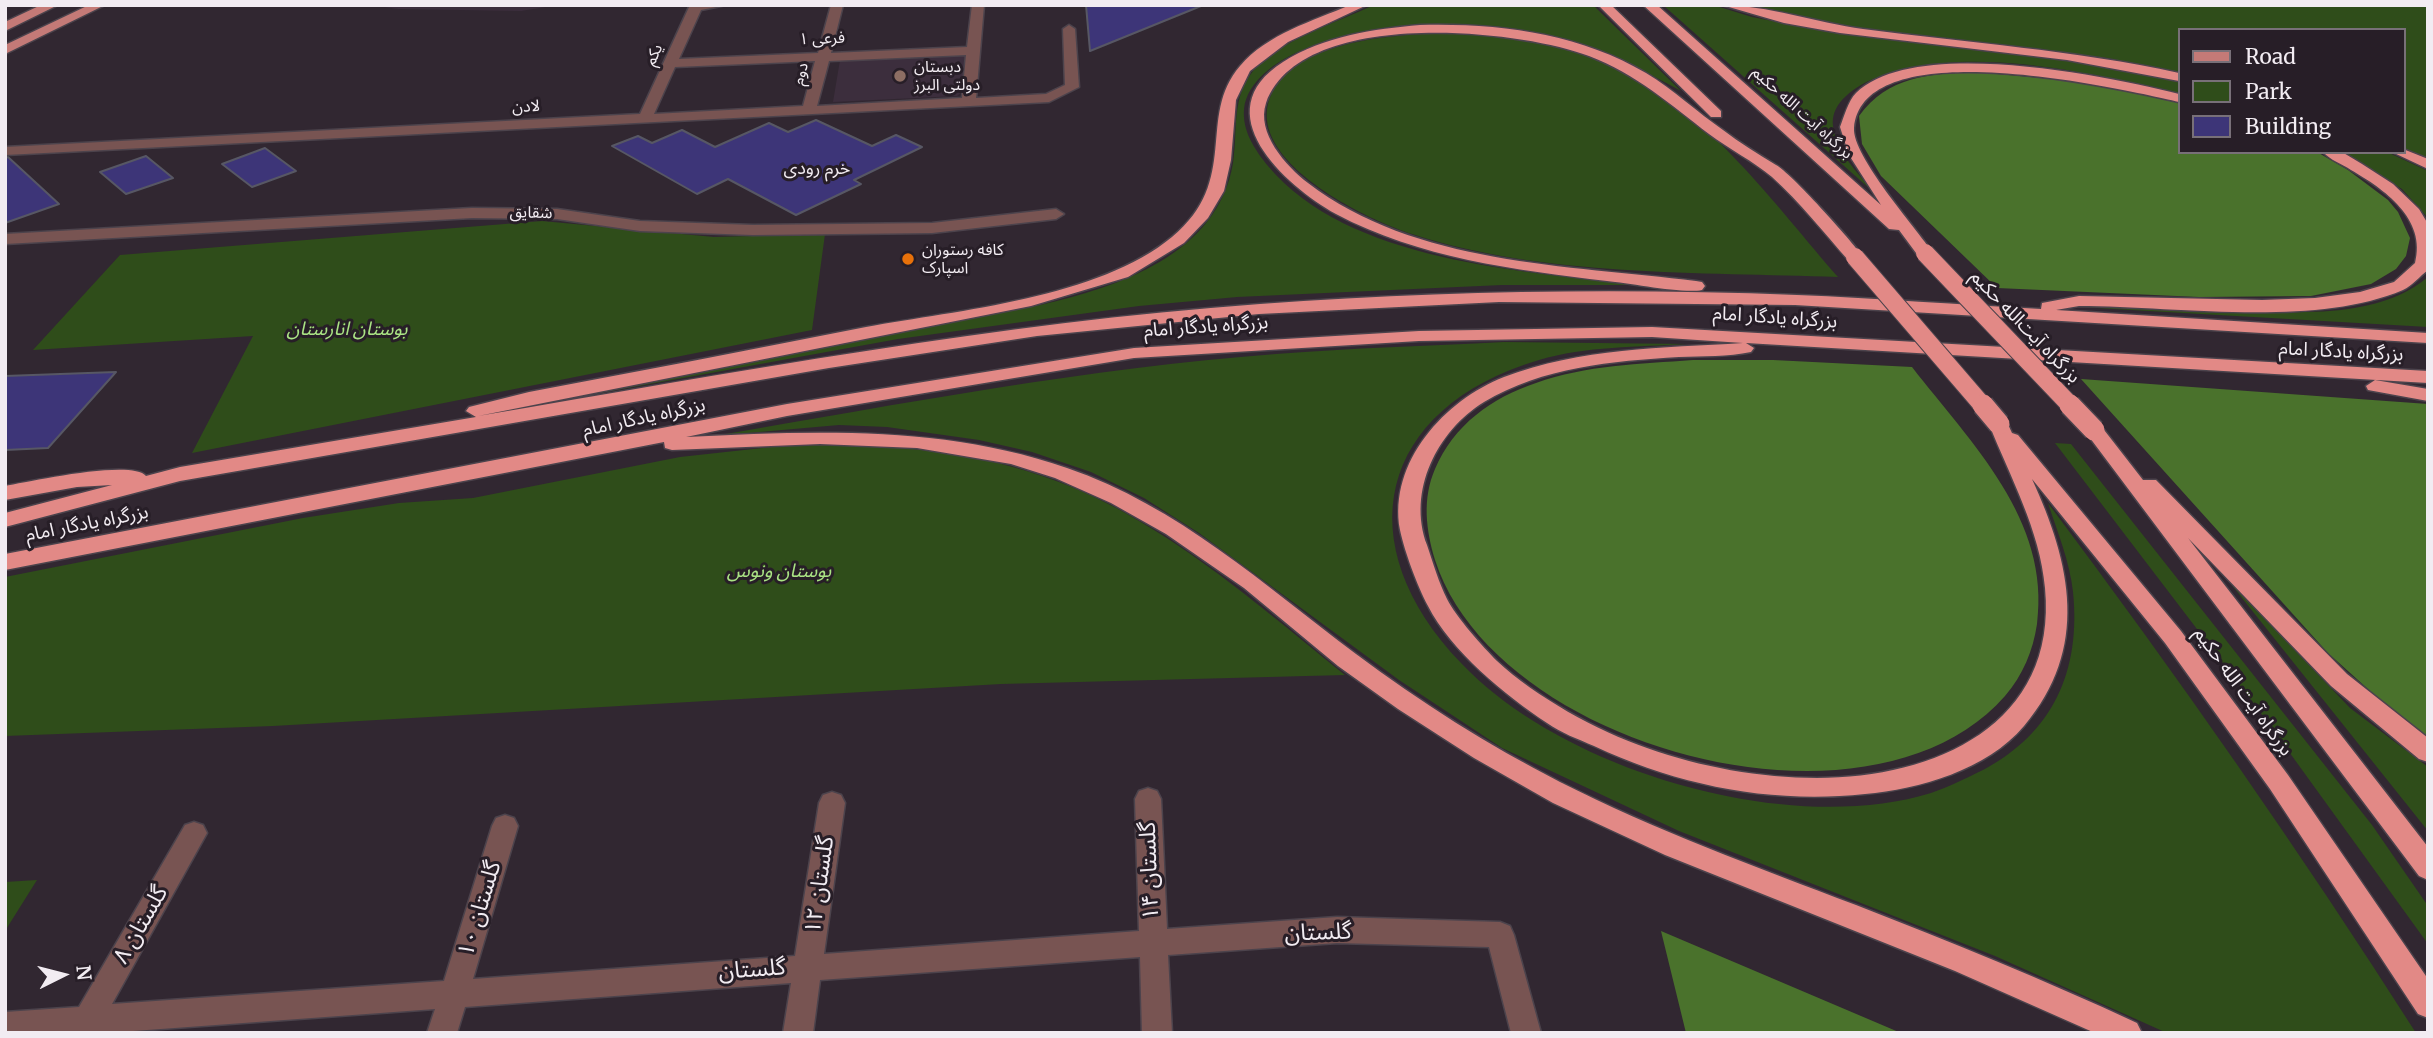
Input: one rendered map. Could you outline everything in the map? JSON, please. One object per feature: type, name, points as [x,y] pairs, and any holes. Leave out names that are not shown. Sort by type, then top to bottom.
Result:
[{"type":"highway","points":[[353,443],[529,398],[1031,301],[1113,277],[1172,243],[1207,211],[1221,178],[1232,86],[1245,67],[1292,37],[1361,5]]},
{"type":"highway","points":[[1604,5],[1782,177],[1999,424],[2046,541],[2054,570],[2057,593],[2054,647],[2045,677],[2024,712],[2007,731],[1986,747],[1931,774],[1892,784],[1854,788],[1768,788],[1670,768],[1626,751],[1544,709],[1497,673],[1458,636],[1431,594],[1415,555],[1409,515],[1411,485],[1424,454],[1444,424],[1465,407],[1501,386],[1573,364],[1650,354],[1821,342]]},
{"type":"highway","name":"بزرگراه آیت الله حکیم","points":[[1649,5],[1925,253]]},
{"type":"highway","points":[[1728,5],[1787,21],[1857,33],[2057,55],[2178,77]]},
{"type":"highway","points":[[1782,177],[1712,129],[1670,92],[1646,77],[1569,45],[1493,30],[1392,32],[1322,48],[1296,60],[1276,74],[1262,90],[1255,107],[1261,142],[1287,174],[1339,210],[1408,240],[1439,250],[1515,265],[1795,300]]},
{"type":"highway","points":[[1925,253],[1859,161],[1847,130],[1854,101],[1869,88],[1911,73],[1986,68],[2085,78],[2178,98]]},
{"type":"highway","points":[[2015,313],[2078,301],[2256,305],[2331,302],[2357,298],[2403,282],[2421,268],[2426,255],[2425,236],[2418,220],[2385,186],[2333,154]]},
{"type":"highway","points":[[2403,154],[2428,165]]},
{"type":"highway","name":"بزرگراه آیت‌الله حکیم","points":[[1925,253],[2094,430]]},
{"type":"highway","name":"بزرگراه یادگار امام","points":[[5,520],[180,474],[353,443],[980,338],[1259,309],[1499,297],[1795,300],[2428,338]]},
{"type":"highway","name":"بزرگراه یادگار امام","points":[[5,562],[787,410],[1013,371],[1145,352],[1393,337],[1652,331],[2428,377]]},
{"type":"highway","points":[[2287,370],[2428,395]]},
{"type":"highway","name":"بزرگراه آیت الله حکیم","points":[[1999,424],[2173,636],[2279,782],[2428,1004]]},
{"type":"highway","points":[[2094,430],[2339,680],[2428,752]]},
{"type":"highway","name":"بزرگراه آیت الله حکیم","points":[[2094,430],[2428,868]]},
{"type":"highway","points":[[607,447],[845,435],[904,438],[998,455],[1061,473],[1110,493],[1181,536],[1273,599],[1355,666],[1485,755],[1565,797],[1653,837],[1982,970],[2127,1033]]},
{"type":"highway","points":[[5,493],[77,481],[180,474]]},
{"type":"main road","points":[[5,16],[31,5]]},
{"type":"main road","points":[[5,27],[52,5]]},
{"type":"main road","points":[[5,40],[78,5]]},
{"type":"main road","points":[[5,50],[99,5]]},
{"type":"street","points":[[696,6],[720,5]]},
{"type":"street","name":"دوم","points":[[809,110],[837,5]]},
{"type":"street","points":[[968,103],[978,5]]},
{"type":"street","name":"یکم","points":[[645,119],[696,6]]},
{"type":"street","name":"لادن","points":[[5,151],[1049,98],[1072,87],[1069,29]]},
{"type":"street","name":"فرعی ۱","points":[[670,63],[975,51]]},
{"type":"street","name":"شقایق","points":[[5,239],[472,213],[557,214],[640,226],[712,230],[932,228],[1056,214]]},
{"type":"street","name":"گلستان ۱۴","points":[[1148,799],[1157,1033]]},
{"type":"street","name":"گلستان ۱۲","points":[[798,1033],[832,803]]},
{"type":"street","name":"گلستان ۱۰","points":[[442,1033],[505,826]]},
{"type":"street","name":"گلستان ۸","points":[[84,1025],[194,833]]},
{"type":"street","name":"گلستان","points":[[5,1026],[84,1025],[454,992],[1337,930],[1500,935],[1526,1033]]},
{"type":"shaded area","points":[[371,5],[558,5],[521,11],[398,9]]},
{"type":"shaded area","name":"دبستان دولتی البرز","points":[[965,55],[962,92],[957,96],[833,102],[840,60]]},
{"type":"green space","points":[[1374,5],[1593,5],[1681,91],[1637,69],[1591,51],[1543,37],[1495,28],[1445,24],[1396,27],[1347,35],[1291,55],[1265,73],[1251,90],[1244,109],[1245,125],[1254,147],[1268,166],[1302,198],[1343,223],[1390,242],[1491,267],[1638,285],[1502,285],[1237,297],[1139,306],[898,339],[474,416],[1040,305],[1101,288],[1132,276],[1186,243],[1208,221],[1224,194],[1233,163],[1238,104],[1246,81],[1253,71],[1263,60],[1292,42]]},
{"type":"green space","points":[[1663,5],[1713,5],[1752,17],[1835,33],[2100,65],[2178,81],[2178,94],[2062,69],[2019,64],[1935,64],[1896,71],[1861,85],[1850,93],[1837,107],[1833,119],[1835,136],[1844,155],[1879,197]]},
{"type":"green space","points":[[1747,5],[2428,5],[2428,159],[2405,149],[2405,28],[2178,28],[2178,73],[2107,58],[1836,26]]},
{"type":"green space","points":[[1474,34],[1530,41],[1584,55],[1619,69],[1651,87],[1681,108],[1738,161],[1838,277],[1623,270],[1515,258],[1462,248],[1412,234],[1360,212],[1302,175],[1281,152],[1268,127],[1269,101],[1286,74],[1303,61],[1325,51],[1376,39],[1402,35]]},
{"type":"green space","points":[[1975,72],[2086,82],[2178,103],[2178,154],[2320,154],[2348,170],[2388,200],[2398,212],[2410,238],[2406,256],[2396,269],[2371,284],[2311,296],[2199,297],[1997,288],[1881,176],[1862,144],[1859,116],[1870,103],[1896,85],[1942,74]]},
{"type":"green space","points":[[2344,154],[2391,154],[2428,171],[2428,218],[2402,189]]},
{"type":"green space","name":"بوستان انارستان","points":[[542,221],[714,237],[825,234],[812,330],[192,453],[253,336],[33,350],[120,255]]},
{"type":"green space","points":[[2428,277],[2428,327],[2079,307],[2328,311],[2382,302],[2406,292]]},
{"type":"green space","points":[[1504,342],[1687,344],[1594,350],[1539,360],[1484,382],[1442,411],[1413,446],[1396,485],[1393,528],[1402,573],[1425,618],[1462,664],[1506,702],[1558,735],[1618,763],[1681,785],[1747,800],[1812,806],[1874,804],[1938,791],[1983,770],[2007,755],[2028,738],[2057,697],[2072,648],[2073,592],[2066,558],[2048,503],[2237,764],[2416,1033],[2167,1033],[1995,956],[1679,831],[1502,748],[1399,680],[1199,533],[1144,498],[1091,472],[1032,452],[979,440],[887,427],[839,425],[714,436],[995,388],[1135,368],[1304,352]]},
{"type":"green space","points":[[1693,360],[1773,360],[1912,367],[1981,454],[2002,485],[2019,517],[2032,551],[2038,586],[2037,624],[2030,653],[2022,671],[2005,696],[1944,742],[1867,766],[1781,770],[1692,756],[1606,726],[1530,682],[1471,626],[1435,560],[1429,537],[1428,492],[1435,469],[1452,439],[1463,426],[1489,405],[1536,383],[1594,369]]},
{"type":"green space","points":[[2081,379],[2428,404],[2428,738],[2409,726],[2328,653]]},
{"type":"green space","name":"بوستان ونوس","points":[[808,443],[904,448],[967,457],[1028,472],[1097,498],[1173,542],[1209,567],[1345,675],[1001,684],[273,726],[5,736],[5,577],[303,518],[399,503],[473,498],[680,457]]},
{"type":"green space","points":[[2055,443],[2071,444],[2372,825],[2428,906],[2428,944],[2258,709]]},
{"type":"green space","points":[[2226,578],[2350,708],[2428,767],[2428,831]]},
{"type":"green space","points":[[37,880],[5,931],[5,882]]},
{"type":"green space","points":[[1661,931],[1901,1033],[1686,1033]]},
{"type":"building","points":[[1086,5],[1201,5],[1201,6],[1090,51]]},
{"type":"building","points":[[816,120],[872,146],[896,135],[922,147],[854,180],[861,184],[796,215],[728,179],[697,194],[612,146],[638,136],[652,143],[682,130],[715,147],[769,123],[788,132]]},
{"type":"building","points":[[265,148],[296,171],[252,187],[222,164]]},
{"type":"building","points":[[146,156],[173,178],[126,194],[100,172]]},
{"type":"building","points":[[8,157],[59,204],[5,223],[5,158]]},
{"type":"building","points":[[116,372],[48,448],[5,450],[5,376]]},
{"type":"place","name":"دبستان دولتی البرز","points":[[900,76]]},
{"type":"place","name":"کافه رستوران اسپارک","points":[[908,259]]},
{"type":"district","name":"خرم رودی","points":[[817,169]]}]
